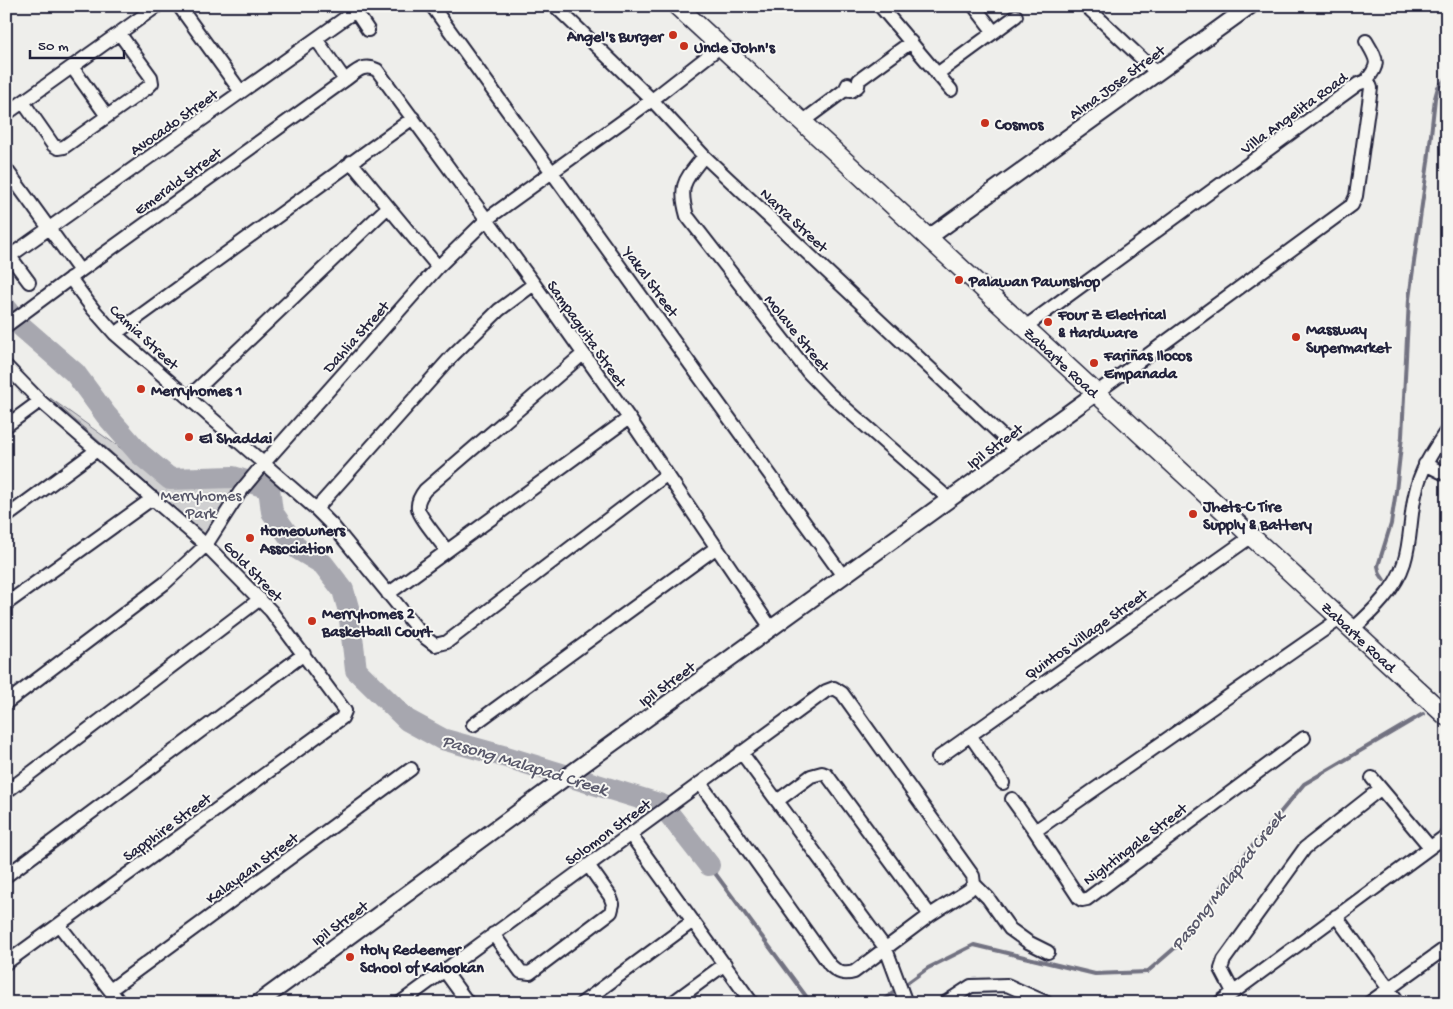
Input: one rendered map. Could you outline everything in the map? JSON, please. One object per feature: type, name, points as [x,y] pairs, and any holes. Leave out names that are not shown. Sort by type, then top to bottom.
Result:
[{"type":"main road","name":"Zabarte Road","points":[[677,6],[1447,717]]},
{"type":"street","points":[[6,114],[157,6]]},
{"type":"street","points":[[179,6],[242,92]]},
{"type":"street","name":"Yakal Street","points":[[432,6],[843,576]]},
{"type":"street","name":"Narra Street","points":[[555,6],[652,100],[704,156],[1017,450]]},
{"type":"street","points":[[881,6],[951,90]]},
{"type":"street","points":[[974,6],[994,32]]},
{"type":"street","points":[[1086,6],[1157,73]]},
{"type":"street","name":"Alma Jose Street","points":[[928,238],[1250,6]]},
{"type":"street","points":[[353,9],[368,30]]},
{"type":"street","name":"Avocado Street","points":[[8,254],[50,228],[242,92],[316,39],[353,9]]},
{"type":"street","points":[[938,74],[1016,16]]},
{"type":"street","points":[[23,102],[53,145],[58,148],[64,147],[147,88],[152,83],[151,77],[119,33]]},
{"type":"street","points":[[316,39],[345,80]]},
{"type":"street","points":[[1366,41],[1376,58],[1377,65],[1366,81]]},
{"type":"street","points":[[802,122],[845,90],[849,83],[859,80],[911,42]]},
{"type":"street","name":"Dahlia Street","points":[[6,703],[165,583],[206,545],[240,492],[260,468],[438,267],[487,219],[652,100],[721,46]]},
{"type":"street","name":"Emerald Street","points":[[11,322],[345,80],[362,68],[369,66]]},
{"type":"street","name":"Sampaguita Street","points":[[369,66],[377,70],[534,284],[772,628]]},
{"type":"street","points":[[72,67],[107,116]]},
{"type":"street","name":"Villa Angelita Road","points":[[1025,327],[1358,84],[1366,81],[1370,83],[1356,196],[1352,205],[1096,393]]},
{"type":"street","points":[[115,334],[413,118]]},
{"type":"street","name":"Molave Street","points":[[704,156],[684,180],[682,198],[687,216],[814,379],[949,499]]},
{"type":"street","points":[[351,162],[438,267]]},
{"type":"street","name":"Camia Street","points":[[6,169],[50,228],[98,315],[115,334],[189,397],[260,468],[316,509],[333,526],[430,643],[435,645],[447,642],[666,475]]},
{"type":"street","points":[[189,397],[388,207]]},
{"type":"street","points":[[8,254],[29,282]]},
{"type":"street","points":[[316,509],[452,356],[499,310],[534,284]]},
{"type":"street","points":[[447,551],[419,513],[418,503],[420,496],[583,354]]},
{"type":"street","name":"Gold Street","points":[[6,366],[40,401],[206,545],[260,599],[345,710],[344,715]]},
{"type":"street","name":"Ipil Street","points":[[258,1003],[1096,393]]},
{"type":"street","points":[[6,426],[40,401]]},
{"type":"street","points":[[388,594],[628,418]]},
{"type":"street","points":[[1035,831],[1381,601],[1404,564],[1415,496],[1425,464],[1447,430]]},
{"type":"street","points":[[6,517],[97,450]]},
{"type":"street","points":[[1425,464],[1447,475]]},
{"type":"street","points":[[6,604],[153,498]]},
{"type":"street","name":"Quintos Village Street","points":[[938,758],[1252,536]]},
{"type":"street","points":[[473,725],[717,547]]},
{"type":"street","points":[[6,792],[260,599]]},
{"type":"street","points":[[6,876],[304,654]]},
{"type":"street","name":"Solomon Street","points":[[400,1003],[826,690],[834,688],[838,689],[848,700],[973,876],[974,884]]},
{"type":"street","name":"Sapphire Street","points":[[6,963],[344,715]]},
{"type":"street","points":[[970,735],[1003,783]]},
{"type":"street","name":"Nightingale Street","points":[[1012,799],[1079,898],[1082,900],[1087,899],[1304,738]]},
{"type":"street","points":[[741,752],[886,949],[904,999]]},
{"type":"street","name":"Kalayaan Street","points":[[110,990],[411,769]]},
{"type":"street","points":[[776,801],[811,776],[822,773],[827,775],[930,915]]},
{"type":"street","points":[[1372,778],[1430,847]]},
{"type":"street","points":[[700,783],[830,965],[841,973],[854,972],[930,915],[969,890],[974,884],[988,898],[1010,929],[1028,942],[1048,952]]},
{"type":"street","points":[[1233,992],[1224,978],[1221,969],[1224,960],[1305,848],[1380,789]]},
{"type":"street","points":[[630,834],[752,1003]]},
{"type":"street","points":[[1219,1003],[1447,835]]},
{"type":"street","points":[[493,934],[521,972],[530,973],[611,912],[613,904],[610,896],[588,865]]},
{"type":"street","points":[[1336,916],[1399,1003]]},
{"type":"street","points":[[582,1003],[693,921]]},
{"type":"street","points":[[59,925],[120,1003]]},
{"type":"street","points":[[1369,1003],[1447,947]]},
{"type":"street","points":[[677,1001],[725,964]]},
{"type":"street","points":[[444,970],[468,1003]]},
{"type":"street","points":[[944,1003],[970,986],[1006,985],[1047,1003]]},
{"type":"green space","name":"Merryhomes Park","points":[[50,398],[171,484],[230,481],[242,486],[205,535]]},
{"type":"waterway","points":[[1384,580],[1378,566],[1391,524],[1396,491],[1402,436],[1409,299],[1435,98],[1438,87],[1447,78]]},
{"type":"waterway","name":"Pasong Malapad Creek","points":[[6,308],[22,327],[75,373],[106,415],[140,454],[170,479],[233,477],[269,488],[272,512],[298,549],[323,564],[343,590],[349,611],[356,670],[407,720],[442,739],[662,805],[709,865]]},
{"type":"waterway","name":"Pasong Malapad Creek","points":[[903,986],[928,968],[974,945],[1095,974],[1147,972],[1184,940],[1245,855],[1304,784],[1423,714]]},
{"type":"waterway","name":"Pasong Malapad Creek","points":[[709,865],[811,1003]]},
{"type":"waterway","name":"Pasong Malapad Creek","points":[[879,1003],[897,990]]},
{"type":"place","name":"Angel's Burger","points":[[673,35]]},
{"type":"place","name":"Uncle John's","points":[[684,46]]},
{"type":"place","name":"Cosmos","points":[[985,123]]},
{"type":"place","name":"Palawan Pawnshop","points":[[959,280]]},
{"type":"place","name":"Four Z Electrical & Hardware","points":[[1048,322]]},
{"type":"place","name":"Massway Supermarket","points":[[1296,337]]},
{"type":"place","name":"Fariñas Ilocos Empanada","points":[[1094,363]]},
{"type":"place","name":"Merryhomes 1","points":[[141,389]]},
{"type":"place","name":"El Shaddai","points":[[189,437]]},
{"type":"place","name":"Jhets-C Tire Supply & Battery","points":[[1193,514]]},
{"type":"place","name":"Homeowners Association","points":[[250,538]]},
{"type":"place","name":"Merryhomes 2 Basketball Court","points":[[312,621]]},
{"type":"place","name":"Holy Redeemer School of Kalookan","points":[[350,957]]}]
